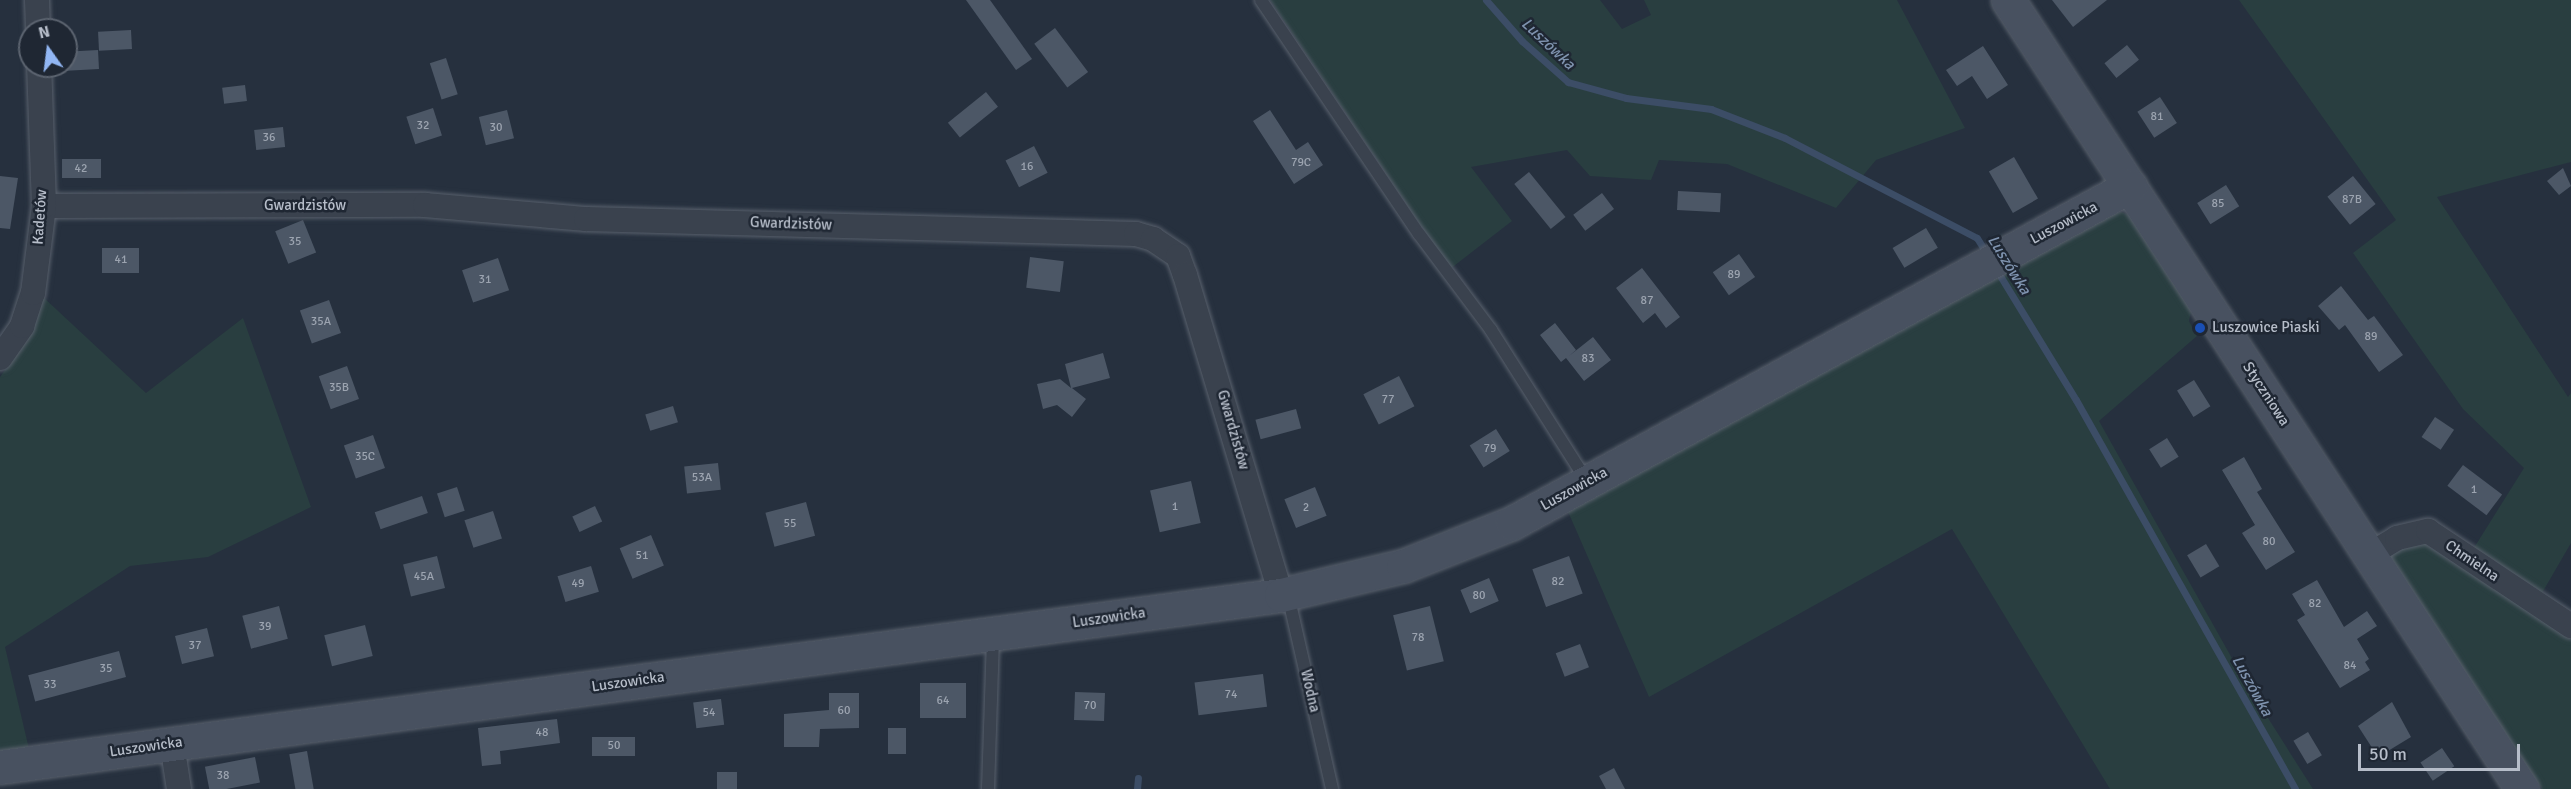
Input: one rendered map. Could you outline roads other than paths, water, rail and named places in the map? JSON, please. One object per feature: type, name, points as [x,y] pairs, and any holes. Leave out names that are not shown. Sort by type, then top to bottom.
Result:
[{"type":"street","points":[[37,0],[38,18]]},
{"type":"street","name":"Styczniowa","points":[[2008,0],[2522,789]]},
{"type":"street","name":"Kadetów","points":[[0,358],[22,326],[33,293],[44,206],[39,78]]},
{"type":"street","name":"Luszowicka","points":[[0,767],[1284,594],[1403,566],[1512,523],[2130,186]]},
{"type":"street","name":"Gwardzistów","points":[[44,206],[425,205],[586,219],[1126,233],[1153,239],[1178,256],[1284,594]]},
{"type":"street","name":"Chmielna","points":[[2369,555],[2397,538],[2428,531],[2571,626]]},
{"type":"street","points":[[172,744],[178,789]]},
{"type":"lane","points":[[1261,0],[1419,234],[1491,330],[1588,482]]},
{"type":"lane","name":"Wodna","points":[[1284,594],[1332,789]]},
{"type":"lane","points":[[988,789],[993,634]]},
{"type":"waterway","name":"Luszówka","points":[[1486,0],[1522,41],[1568,82],[1626,98],[1711,109],[1785,138],[1977,238],[1987,254]]},
{"type":"waterway","name":"Luszówka","points":[[1996,269],[2076,400],[2295,789]]},
{"type":"waterway","points":[[1137,789],[1138,778]]},
{"type":"place","name":"Luszowice Piaski","points":[[2200,328]]}]
